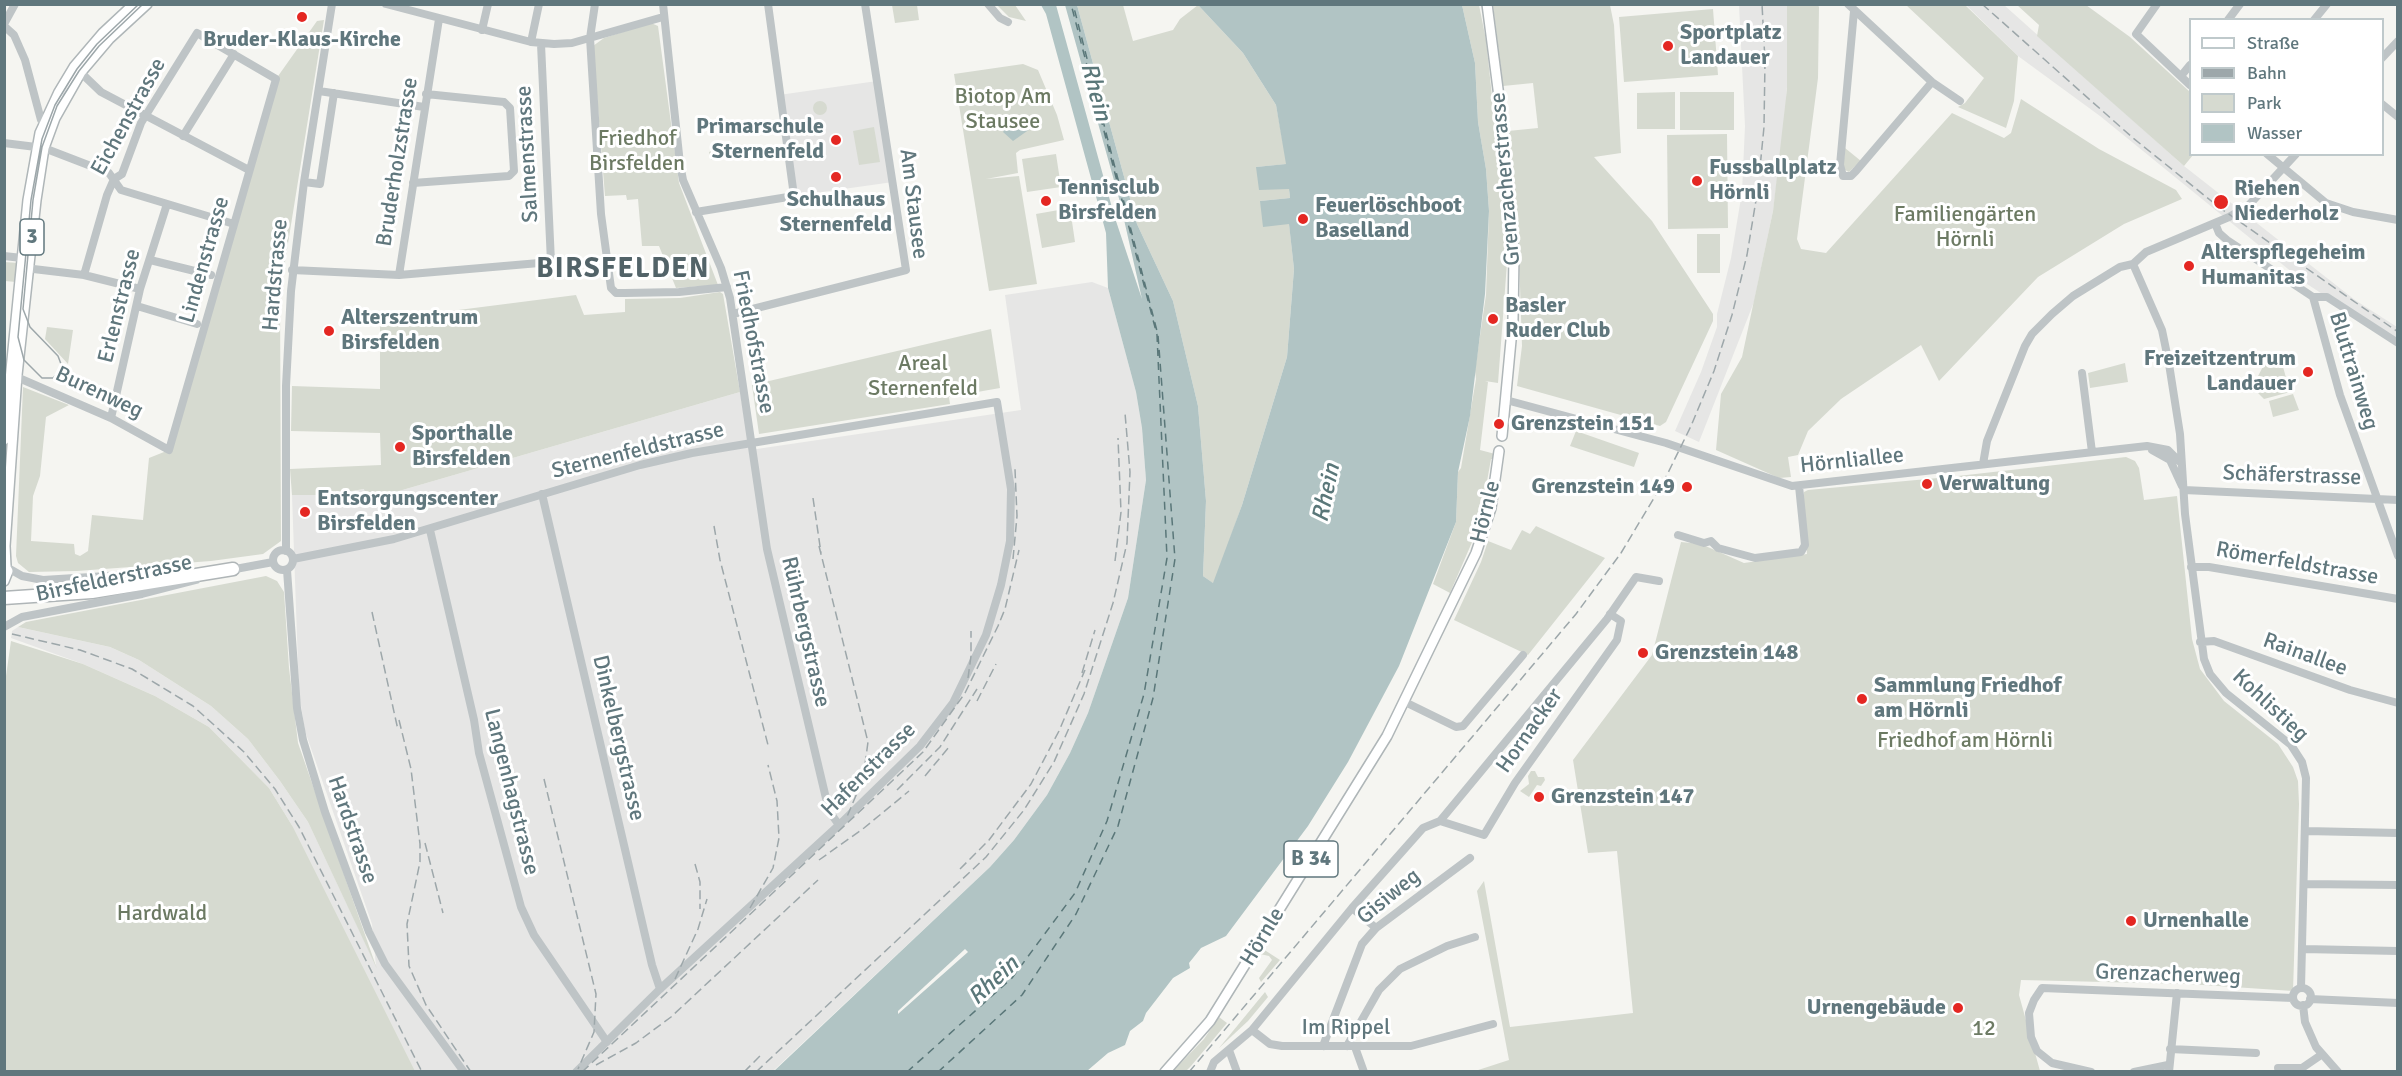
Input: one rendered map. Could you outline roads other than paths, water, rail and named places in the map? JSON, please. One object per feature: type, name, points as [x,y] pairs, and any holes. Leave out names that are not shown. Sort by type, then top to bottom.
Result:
[{"type":"highway","points":[[4,598],[92,592],[233,569]]},
{"type":"main road","name":"3","points":[[6,566],[5,546],[14,375],[12,358],[41,147],[47,127],[78,70],[103,33],[134,4]]},
{"type":"main road","name":"3","points":[[78,70],[147,4]]},
{"type":"main road","name":"Grenzacherstrasse","points":[[1487,4],[1502,120],[1514,254],[1513,319],[1502,436]]},
{"type":"main road","name":"3","points":[[4,440],[14,375]]},
{"type":"main road","name":"Hörnle","points":[[1165,1071],[1210,1021],[1375,757],[1405,702],[1476,553],[1491,508],[1500,451]]},
{"type":"main road","points":[[4,581],[6,566]]},
{"type":"street","points":[[15,4],[4,25],[14,35],[25,60],[47,127]]},
{"type":"street","name":"Hardstrasse","points":[[286,550],[286,386],[292,270],[332,4]]},
{"type":"street","points":[[386,4],[541,44],[572,43],[663,17]]},
{"type":"street","points":[[482,30],[488,4]]},
{"type":"street","points":[[531,42],[538,4]]},
{"type":"street","points":[[595,4],[590,38],[604,249],[613,291],[625,293],[679,292],[727,287]]},
{"type":"street","name":"Friedhofstrasse","points":[[663,4],[680,164],[696,212],[727,287],[753,442]]},
{"type":"street","points":[[696,212],[794,196],[768,4]]},
{"type":"street","name":"Am Stausee","points":[[733,314],[906,270],[865,4]]},
{"type":"street","points":[[988,4],[1000,18],[1008,22]]},
{"type":"street","points":[[1848,4],[1932,82],[1960,101]]},
{"type":"street","points":[[2157,4],[2136,34],[2189,84]]},
{"type":"street","points":[[2230,18],[2240,4]]},
{"type":"street","points":[[2316,18],[2327,4]]},
{"type":"street","points":[[1854,11],[1840,165],[1844,176],[1851,176],[1856,171],[1932,82]]},
{"type":"street","name":"Bruderholzstrasse","points":[[399,275],[439,19]]},
{"type":"street","name":"Eichenstrasse","points":[[84,275],[107,195],[114,179],[122,174],[146,117],[197,33],[276,79]]},
{"type":"street","points":[[2384,56],[2397,41]]},
{"type":"street","name":"Salmenstrasse","points":[[399,275],[551,262],[541,44]]},
{"type":"street","points":[[183,136],[234,54]]},
{"type":"street","points":[[2181,76],[2189,66]]},
{"type":"street","points":[[78,70],[101,92],[249,170]]},
{"type":"street","name":"Lindenstrasse","points":[[169,450],[276,79]]},
{"type":"street","points":[[319,91],[424,107]]},
{"type":"street","points":[[304,182],[320,184],[334,93]]},
{"type":"street","points":[[413,183],[509,176],[514,171],[510,108],[504,102],[426,94]]},
{"type":"street","points":[[2384,106],[2397,117]]},
{"type":"street","points":[[4,143],[41,147],[109,173],[121,190],[234,224]]},
{"type":"street","points":[[2269,156],[2326,203],[2354,212],[2397,220]]},
{"type":"street","points":[[1983,464],[1987,441],[2013,373],[2032,334],[2073,296],[2120,267],[2133,264],[2146,252],[2215,223],[2249,205],[2294,156]]},
{"type":"street","name":"Erlenstrasse","points":[[111,418],[140,289],[167,204]]},
{"type":"street","points":[[2215,223],[2219,233],[2227,240],[2313,297],[2327,297],[2397,344]]},
{"type":"street","points":[[4,256],[24,264],[84,275],[140,289]]},
{"type":"street","points":[[150,260],[211,276]]},
{"type":"street","points":[[2133,264],[2162,330],[2180,442],[2184,490]]},
{"type":"street","points":[[292,270],[399,275]]},
{"type":"street","name":"Bluttrainweg","points":[[2313,297],[2340,394],[2397,556]]},
{"type":"street","points":[[137,306],[197,324]]},
{"type":"street","points":[[2082,373],[2092,452]]},
{"type":"street","name":"Burenweg","points":[[14,375],[111,418],[169,450]]},
{"type":"street","name":"Hörnliallee","points":[[1506,400],[1666,443],[1778,483],[1799,486],[2142,447],[2169,454]]},
{"type":"street","name":"Sternenfeldstrasse","points":[[293,559],[365,546],[430,530],[640,465],[753,442],[997,402]]},
{"type":"street","name":"Hafenstrasse","points":[[576,1071],[660,989],[839,825],[931,733],[958,694],[986,635],[1007,560],[1011,489],[997,402]]},
{"type":"street","points":[[2177,423],[2169,454],[2184,490]]},
{"type":"street","name":"Rührbergstrasse","points":[[753,442],[767,549],[829,811],[839,825]]},
{"type":"street","points":[[2169,454],[2180,442]]},
{"type":"street","points":[[2169,454],[2182,464]]},
{"type":"street","points":[[1678,535],[1704,543],[1711,541],[1718,548],[1755,558],[1801,552],[1805,545],[1799,486]]},
{"type":"street","name":"Schäferstrasse","points":[[2184,490],[2397,500]]},
{"type":"street","name":"Kohlistieg","points":[[2184,490],[2200,642],[2207,667],[2217,684],[2282,736],[2297,753],[2306,778],[2301,988]]},
{"type":"street","name":"Dinkelbergstrasse","points":[[542,494],[652,965],[660,989]]},
{"type":"street","name":"Langenhagstrasse","points":[[430,530],[474,720],[479,753],[521,907],[534,935],[607,1042]]},
{"type":"street","points":[[286,550],[293,559],[291,567],[287,570],[279,570],[273,562],[278,552],[286,550]]},
{"type":"street","name":"Birsfelderstrasse","points":[[4,627],[22,617],[142,594],[233,569],[273,562]]},
{"type":"street","name":"Birsfelderstrasse","points":[[6,566],[22,576],[43,580],[233,569]]},
{"type":"street","name":"Römerfeldstrasse","points":[[2191,567],[2209,567],[2397,599]]},
{"type":"street","name":"Hardstrasse","points":[[287,570],[297,708],[303,740],[325,812],[369,932],[385,964],[464,1071]]},
{"type":"street","name":"Hornacker","points":[[1252,1030],[1352,908],[1419,831],[1440,821],[1610,614],[1636,577],[1659,581]]},
{"type":"street","name":"Hornacker","points":[[1440,821],[1484,835],[1515,783],[1617,640],[1622,621],[1610,614]]},
{"type":"street","name":"Rainallee","points":[[2200,642],[2214,641],[2350,690],[2397,703]]},
{"type":"street","points":[[1405,702],[1455,727],[1463,726],[1523,655]]},
{"type":"street","points":[[2306,831],[2397,833]]},
{"type":"street","name":"Gisiweg","points":[[1323,1046],[1360,947],[1376,928],[1470,858]]},
{"type":"street","points":[[2304,884],[2397,885]]},
{"type":"street","points":[[1352,908],[1376,928]]},
{"type":"street","points":[[1364,1071],[1351,1046],[1379,990],[1401,969],[1447,946],[1475,937]]},
{"type":"street","points":[[2303,949],[2397,951]]},
{"type":"street","name":"Grenzacherweg","points":[[2091,1071],[2052,1063],[2037,1051],[2031,1037],[2029,1013],[2034,1000],[2043,988],[2293,998]]},
{"type":"street","points":[[2303,1005],[2297,1004],[2293,998],[2296,990],[2301,988],[2308,991],[2310,999]]},
{"type":"street","points":[[2134,1071],[2169,1068],[2177,993]]},
{"type":"street","points":[[2303,1005],[2310,999],[2397,1003]]},
{"type":"street","points":[[2303,1005],[2308,1029],[2321,1055],[2338,1071]]},
{"type":"street","name":"Im Rippel","points":[[1252,1030],[1270,1044],[1411,1046],[1493,1024]]},
{"type":"street","points":[[1210,1071],[1214,1062],[1252,1030]]},
{"type":"street","points":[[2170,1049],[2256,1053]]},
{"type":"street","points":[[1229,1050],[1237,1071]]},
{"type":"street","points":[[2278,1068],[2302,1068],[2321,1055]]},
{"type":"water","name":"Rhein","points":[[1041,5],[1056,5],[1114,215],[1142,299],[1120,202],[1065,5],[1077,5],[1137,224],[1173,301],[1198,406],[1206,501],[1203,576],[1213,583],[1242,505],[1287,357],[1294,269],[1289,224],[1263,227],[1260,201],[1290,198],[1289,189],[1259,190],[1256,167],[1286,164],[1276,105],[1243,53],[1198,5],[1462,5],[1475,63],[1478,122],[1486,169],[1489,211],[1485,294],[1470,416],[1458,472],[1456,522],[1399,666],[1348,762],[1308,826],[1226,936],[1201,948],[1189,963],[1190,968],[1173,978],[1146,1013],[1143,1021],[1130,1031],[1125,1045],[1108,1053],[1087,1071],[773,1072],[990,867],[1014,840],[1047,795],[1070,753],[1088,713],[1128,598],[1146,480],[1142,428],[1136,392],[1108,288],[1106,233],[1046,14]]},
{"type":"water","points":[[1016,117],[1028,120],[1030,129],[1013,141],[1003,132]]},
{"type":"tram line","points":[[139,4],[97,44],[77,69],[55,105],[42,139],[31,200],[18,337],[24,360],[42,378],[53,378],[59,372],[61,364],[58,356],[30,327],[23,309],[33,200],[42,147],[57,106],[79,71],[99,46],[143,4]]},
{"type":"railway","points":[[1189,1072],[1576,614],[1621,553],[1663,483],[1691,426],[1714,371],[1732,315],[1747,255],[1758,188],[1764,127],[1765,61],[1762,4]]},
{"type":"railway","points":[[1982,4],[2133,138],[2220,208],[2398,332]]},
{"type":"railway","points":[[756,1072],[986,857],[1024,810],[1054,762],[1084,694],[1113,603],[1127,543],[1130,472],[1125,413]]},
{"type":"railway","points":[[1115,561],[1121,512],[1118,438]]},
{"type":"railway","points":[[1013,559],[1017,516],[1015,469]]},
{"type":"railway","points":[[813,498],[821,553]]},
{"type":"railway","points":[[714,526],[720,560],[768,745]]},
{"type":"railway","points":[[819,546],[868,742],[863,779],[846,819]]},
{"type":"railway","points":[[582,1072],[923,752],[965,693],[998,626],[1005,609],[1019,550]]},
{"type":"railway","points":[[372,612],[398,730]]},
{"type":"railway","points":[[1082,673],[1095,630]]},
{"type":"railway","points":[[968,678],[971,631]]},
{"type":"railway","points":[[12,634],[80,650],[132,669],[193,706],[244,752],[275,789],[299,827],[422,1072]]},
{"type":"railway","points":[[977,701],[996,664]]},
{"type":"railway","points":[[960,869],[989,840],[1031,784],[1059,731],[1085,670]]},
{"type":"railway","points":[[897,790],[940,747],[977,689]]},
{"type":"railway","points":[[399,720],[411,769],[420,844],[420,862],[407,924],[409,966],[426,1005],[471,1072]]},
{"type":"railway","points":[[925,776],[949,747]]},
{"type":"railway","points":[[750,908],[773,868],[779,838],[777,801],[768,765]]},
{"type":"railway","points":[[544,779],[596,994],[594,1032],[578,1069]]},
{"type":"railway","points":[[819,860],[864,828],[909,791]]},
{"type":"railway","points":[[425,843],[443,913]]},
{"type":"railway","points":[[695,864],[700,882],[700,909]]},
{"type":"railway","points":[[596,1065],[636,1043],[671,1017],[818,880]]},
{"type":"railway","points":[[675,979],[698,929],[707,899]]},
{"type":"railway","points":[[744,1072],[761,1055]]},
{"type":"place","name":"Bruder-Klaus-Kirche","points":[[302,17]]},
{"type":"place","name":"Sportplatz Landauer","points":[[1668,46]]},
{"type":"place","name":"Primarschule Sternenfeld","points":[[836,140]]},
{"type":"place","name":"Schulhaus Sternenfeld","points":[[836,177]]},
{"type":"place","name":"Fussballplatz Hörnli","points":[[1697,181]]},
{"type":"place","name":"Tennisclub Birsfelden","points":[[1046,201]]},
{"type":"place","name":"Riehen Niederholz","points":[[2221,202]]},
{"type":"place","name":"Feuerlöschboot Baselland","points":[[1303,219]]},
{"type":"place","name":"Alterspflegeheim Humanitas","points":[[2189,266]]},
{"type":"place","name":"Basler Ruder Club","points":[[1493,319]]},
{"type":"place","name":"Alterszentrum Birsfelden","points":[[329,331]]},
{"type":"place","name":"Freizeitzentrum Landauer","points":[[2308,372]]},
{"type":"place","name":"Grenzstein 151","points":[[1499,424]]},
{"type":"place","name":"Sporthalle Birsfelden","points":[[400,447]]},
{"type":"place","name":"Verwaltung","points":[[1927,484]]},
{"type":"place","name":"Grenzstein 149","points":[[1687,487]]},
{"type":"place","name":"Entsorgungscenter Birsfelden","points":[[305,512]]},
{"type":"place","name":"Grenzstein 148","points":[[1643,653]]},
{"type":"place","name":"Sammlung Friedhof am Hörnli","points":[[1862,699]]},
{"type":"place","name":"Grenzstein 147","points":[[1539,797]]},
{"type":"place","name":"Urnenhalle","points":[[2131,921]]},
{"type":"place","name":"Urnengebäude","points":[[1958,1008]]},
{"type":"district","name":"BIRSFELDEN","points":[[623,270]]},
{"type":"park label","name":"Biotop Am Stausee","points":[[1003,110]]},
{"type":"park label","name":"Friedhof Birsfelden","points":[[637,152]]},
{"type":"park label","name":"Familiengärten Hörnli","points":[[1965,228]]},
{"type":"park label","name":"Areal Sternenfeld","points":[[923,376]]},
{"type":"park label","name":"Friedhof am Hörnli","points":[[1965,741]]},
{"type":"park label","name":"Hardwald","points":[[162,914]]},
{"type":"park label","name":"12","points":[[1984,1029]]}]
